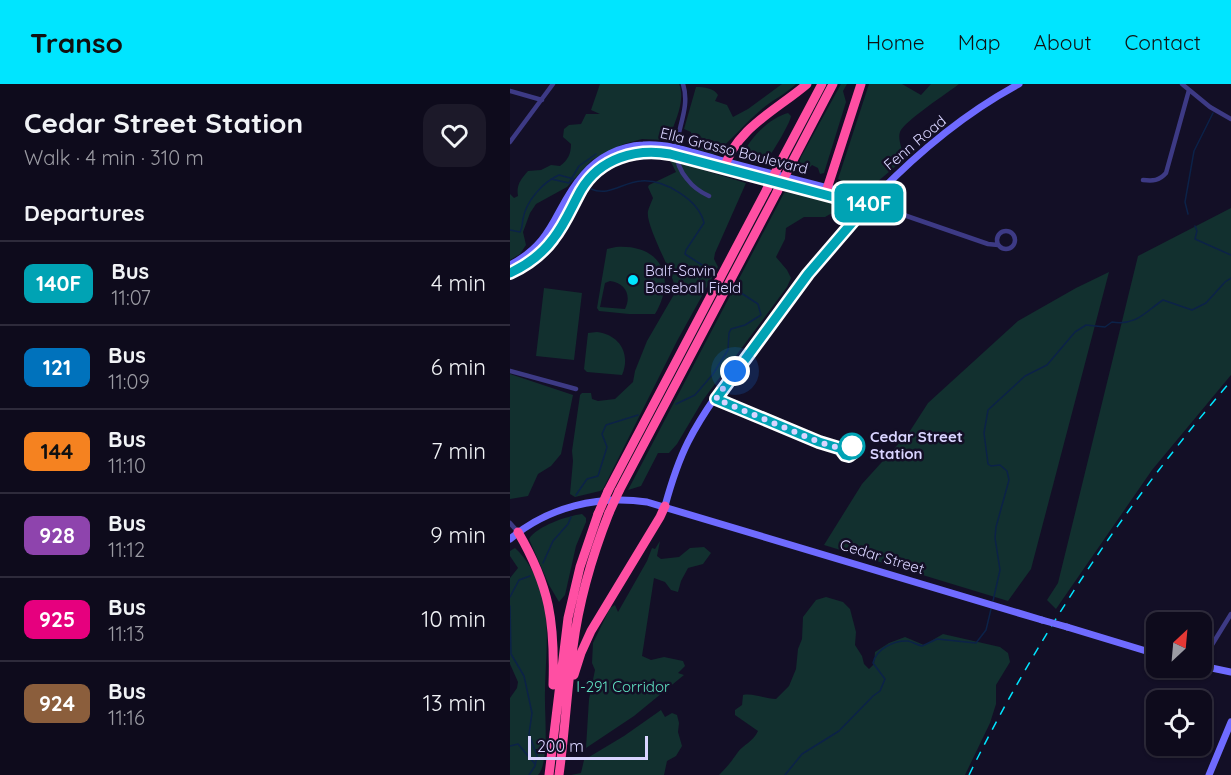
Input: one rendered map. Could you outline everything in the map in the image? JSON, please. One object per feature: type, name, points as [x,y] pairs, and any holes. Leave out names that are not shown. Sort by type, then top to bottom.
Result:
[{"type":"highway","points":[[725,165],[733,149],[750,129],[807,84]]},
{"type":"highway","points":[[559,775],[573,644],[583,592],[609,513],[730,269],[784,166],[822,84]]},
{"type":"highway","points":[[784,166],[833,84]]},
{"type":"highway","points":[[826,192],[861,84]]},
{"type":"highway","points":[[549,775],[567,618],[580,567],[598,514],[608,491],[718,293]]},
{"type":"highway","points":[[568,690],[591,631],[665,506]]},
{"type":"highway","points":[[514,536],[538,571],[552,616],[554,645],[552,748]]},
{"type":"main road","name":"Fenn Road","points":[[665,506],[686,446],[716,399],[804,279],[869,203],[909,164],[948,132],[1019,84]]},
{"type":"main road","name":"Ella Grasso Boulevard","points":[[510,273],[530,262],[559,231],[579,179],[593,170],[607,155],[632,146],[658,145],[675,152],[826,192],[864,198],[869,203]]},
{"type":"main road","name":"Ella Grasso Boulevard","points":[[510,265],[527,255],[540,243],[567,208]]},
{"type":"main road","name":"Cedar Street","points":[[514,536],[539,519],[578,504],[597,501],[634,501],[665,506],[1146,651]]},
{"type":"main road","points":[[1212,668],[1231,672]]},
{"type":"main road","points":[[1209,775],[1231,722]]},
{"type":"street","points":[[510,142],[553,84]]},
{"type":"street","points":[[683,84],[686,93],[685,104],[675,152],[678,169],[702,193],[709,196]]},
{"type":"street","points":[[1182,84],[1209,106],[1231,119]]},
{"type":"street","points":[[1143,180],[1155,181],[1166,173],[1189,90]]},
{"type":"street","points":[[510,91],[542,100]]},
{"type":"street","points":[[869,203],[988,244],[998,245],[1003,249],[1011,248],[1015,243],[1014,236],[1008,231],[1002,232],[997,238],[998,245]]},
{"type":"street","points":[[510,371],[576,388]]},
{"type":"street","points":[[716,399],[819,442],[842,449]]},
{"type":"street","points":[[510,523],[514,536]]},
{"type":"street","points":[[1212,645],[1231,614]]},
{"type":"green space","points":[[600,84],[679,84],[681,104],[670,136],[663,140],[642,139],[624,144],[592,160],[567,187],[536,204],[523,232],[526,245],[520,254],[510,260],[510,194],[514,198],[518,196],[520,182],[528,171],[541,170],[551,165],[560,166],[565,161],[570,154],[571,144],[563,137],[564,129],[569,125],[581,124],[586,114],[600,114],[591,110]]},
{"type":"green space","points":[[782,84],[796,84],[762,109],[714,154],[688,146],[688,142],[691,141],[691,132],[684,129],[696,87],[714,91],[718,95],[715,101],[727,105],[733,117]]},
{"type":"green space","points":[[841,84],[847,84],[843,91],[846,102],[824,173],[820,174],[818,168],[812,165],[805,172],[799,172],[797,169],[801,157]]},
{"type":"green space","points":[[869,84],[902,84],[921,95],[931,84],[959,84],[903,127],[899,135],[903,160],[870,188],[838,179]]},
{"type":"green space","points":[[788,113],[791,116],[787,126],[764,164],[743,159],[745,149],[760,130],[774,119]]},
{"type":"green space","points":[[670,160],[746,183],[715,253],[714,259],[718,267],[677,341],[603,489],[575,497],[570,494],[572,451],[580,395],[591,393],[592,399],[598,401],[615,399],[633,382],[647,341],[676,291],[648,218],[653,198],[648,187],[676,172]]},
{"type":"green space","points":[[784,193],[830,203],[836,207],[834,212],[825,217],[804,217],[786,228],[785,239],[776,257],[791,278],[787,287],[703,400],[677,444],[669,453],[658,453],[641,486],[628,490]]},
{"type":"green space","points":[[1231,208],[1231,375],[1152,470],[1056,609],[1047,600],[1058,583],[1138,256]]},
{"type":"green space","name":"Balf-Savin Baseball Field","points":[[616,247],[644,251],[654,257],[661,266],[665,288],[655,314],[599,311],[597,308],[607,249]],"holes":[[[615,282],[626,291],[628,299],[625,309],[600,307],[605,283]]]},
{"type":"green space","points":[[1109,272],[1031,569],[1008,601],[824,545],[862,484],[910,431],[928,403],[1018,321]]},
{"type":"green space","points":[[544,288],[582,293],[574,360],[536,356]]},
{"type":"green space","points":[[597,332],[612,337],[622,347],[625,360],[622,375],[587,372],[584,369],[588,333]]},
{"type":"green space","points":[[510,374],[573,395],[561,454],[551,466],[538,474],[528,496],[510,499]]},
{"type":"green space","points":[[582,514],[586,522],[576,546],[565,595],[559,602],[529,539],[545,526]]},
{"type":"green space","name":"I-291 Corridor","points":[[660,541],[657,556],[661,559],[679,557],[690,548],[704,547],[711,553],[703,564],[688,568],[678,592],[671,590],[665,582],[654,578],[642,656],[651,660],[664,657],[683,661],[685,666],[678,673],[684,675],[634,716],[586,748],[589,699],[595,670],[592,663],[593,643],[610,608],[615,605],[618,612],[652,548],[655,549]]},
{"type":"green space","points":[[515,548],[537,579],[546,618],[546,740],[544,761],[538,775],[510,775],[510,698],[518,682],[510,664],[510,578],[518,568],[510,556],[510,551]]},
{"type":"green space","points":[[826,597],[843,602],[850,609],[856,632],[855,645],[869,669],[874,664],[875,652],[905,637],[924,645],[943,634],[1000,647],[1008,653],[1010,662],[996,685],[996,704],[990,723],[965,775],[719,775],[758,731],[735,715],[735,710],[742,705],[743,695],[776,699],[789,686],[796,669],[798,649],[802,639],[803,617],[816,600]]},
{"type":"green space","name":"I-291 Corridor","points":[[661,710],[665,717],[672,713],[677,715],[682,746],[676,756],[667,761],[664,775],[571,775],[581,773],[584,760]]},
{"type":"waterway","points":[[1188,214],[1185,202],[1194,151],[1213,113]]},
{"type":"waterway","points":[[551,179],[569,183],[579,166],[596,154]]},
{"type":"waterway","points":[[510,230],[520,232],[528,206],[547,182],[559,175],[574,179]]},
{"type":"waterway","points":[[591,189],[604,191],[634,182],[650,181],[670,187],[688,199],[695,206],[704,223],[685,254],[717,278]]},
{"type":"waterway","points":[[1195,226],[1197,231],[1195,239],[1231,255]]},
{"type":"waterway","points":[[993,601],[1000,570],[995,538],[996,527],[1009,480],[1007,471],[1000,465],[988,464],[984,433],[988,410],[1025,376],[1047,365],[1075,332],[1086,325],[1105,327],[1112,322],[1135,320],[1163,300],[1192,310],[1206,303],[1231,278]]},
{"type":"waterway","points":[[676,404],[695,395],[713,374],[728,350],[731,329],[745,325],[761,315],[758,304],[732,287]]},
{"type":"waterway","points":[[576,495],[587,479],[598,476],[607,447],[602,434],[606,425],[638,415]]},
{"type":"waterway","points":[[543,563],[553,541],[571,517]]},
{"type":"waterway","points":[[510,597],[519,580],[530,576]]},
{"type":"waterway","points":[[510,606],[511,654],[524,676],[532,713],[529,734],[537,756],[535,766],[529,775]]},
{"type":"waterway","points":[[785,775],[802,754],[839,731],[880,691],[885,679],[873,663],[882,650],[903,641],[922,646],[937,639],[976,643],[986,630],[991,609]]},
{"type":"waterway","points":[[510,746],[518,744],[535,764]]},
{"type":"railway","points":[[969,775],[1025,670],[1088,570],[1156,473],[1231,381]]},
{"type":"bus line","name":"140F","points":[[510,273],[530,262],[550,243],[583,187],[593,175],[609,162],[634,153],[670,154],[864,205],[869,203],[808,274],[716,399],[831,447],[842,449],[849,444],[854,449],[851,456],[845,455],[842,451]]},
{"type":"place","name":"Balf-Savin Baseball Field","points":[[633,280]]},
{"type":"place","name":"Cedar Street Station","points":[[852,446]]},
{"type":"route","points":[[735,371],[716,399],[831,447],[842,449],[849,444],[852,446]]}]
